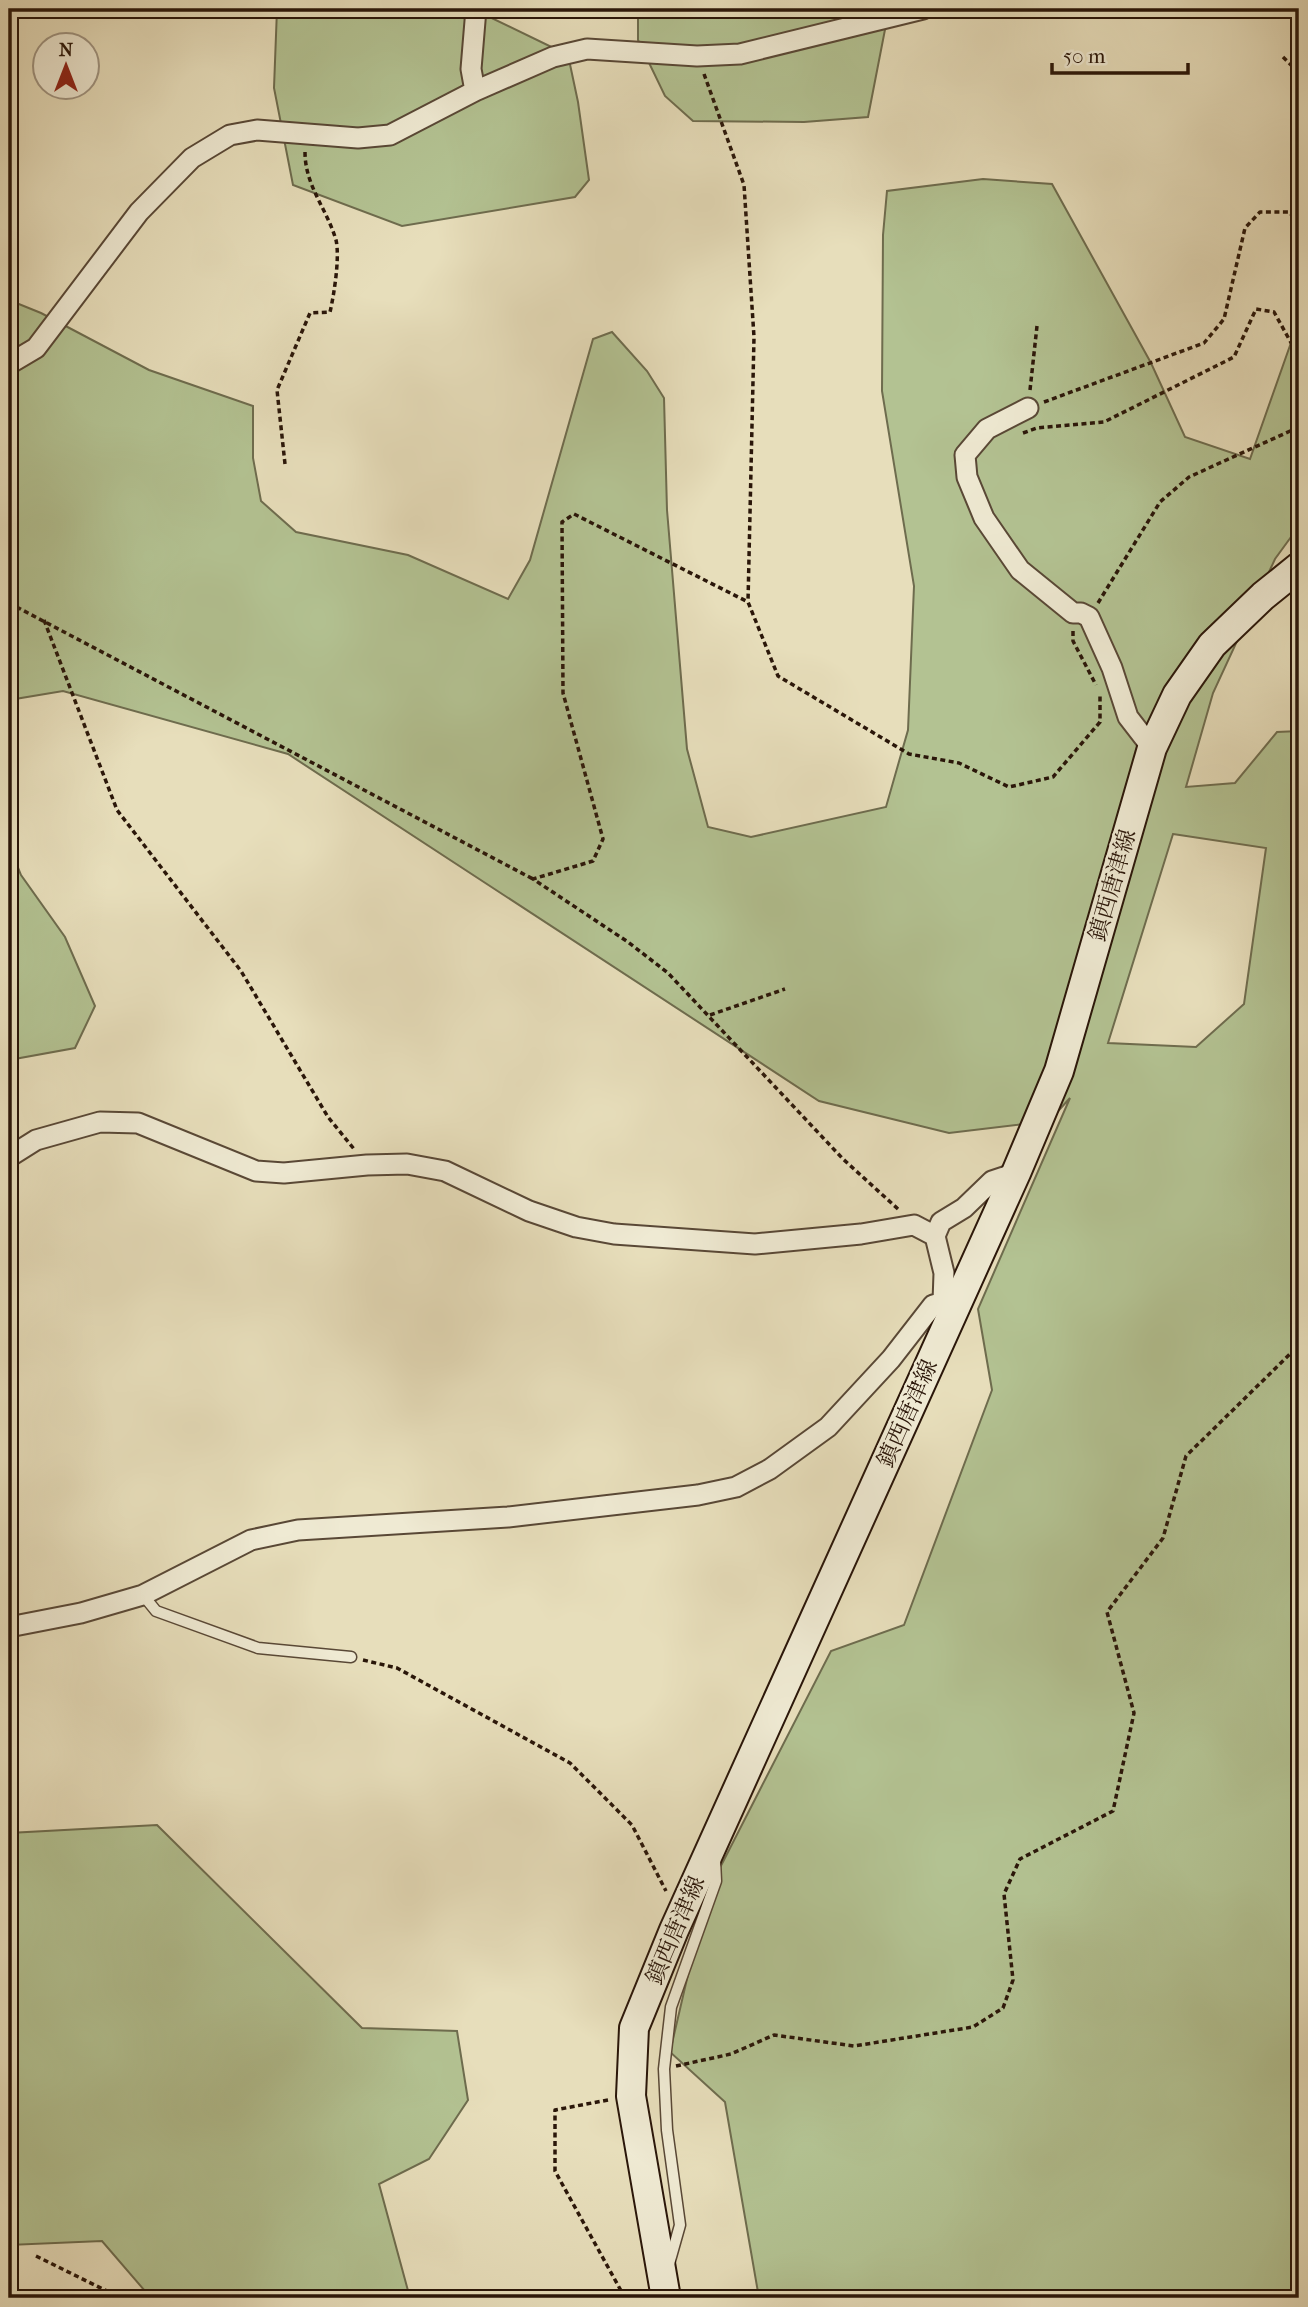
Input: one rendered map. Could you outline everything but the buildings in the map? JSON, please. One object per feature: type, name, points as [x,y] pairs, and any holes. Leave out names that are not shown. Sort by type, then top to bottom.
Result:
[{"type":"main road","name":"鎮西唐津線","points":[[664,2290],[631,2096],[634,2028],[674,1930],[949,1305],[1016,1173],[1059,1071],[1152,748],[1177,695],[1212,645],[1263,596],[1299,567]]},
{"type":"street","points":[[475,91],[471,69],[476,9]]},
{"type":"street","points":[[9,364],[36,348],[139,212],[192,158],[230,135],[257,130],[358,138],[390,135],[475,91],[553,57],[587,49],[697,56],[740,54],[923,9]]},
{"type":"street","points":[[1028,408],[987,429],[965,455],[967,477],[984,518],[1020,570],[1081,615],[1112,668],[1128,717],[1152,748]]},
{"type":"street","points":[[9,1157],[36,1140],[100,1122],[138,1124],[256,1171],[284,1173],[407,1164],[445,1171],[529,1211],[576,1227],[614,1234],[755,1244],[861,1234],[914,1225],[935,1236]]},
{"type":"street","points":[[9,1627],[81,1612],[143,1595],[251,1540],[298,1530],[508,1517],[698,1496],[736,1487],[770,1469],[828,1427],[891,1359],[933,1305],[949,1305],[935,1236],[941,1222],[964,1208],[992,1181],[1016,1173]]},
{"type":"lane","points":[[143,1595],[156,1611],[258,1648],[351,1657]]},
{"type":"lane","points":[[664,2290],[680,2225],[667,2130],[664,2069],[671,2007],[716,1881],[715,1838]]},
{"type":"path","points":[[697,56],[744,185],[754,337],[748,602],[778,676],[909,754],[959,763],[1009,787],[1053,776],[1100,722],[1100,693],[1073,641],[1081,615],[1160,502],[1189,477],[1299,427]]},
{"type":"path","points":[[1283,57],[1299,73]]},
{"type":"path","points":[[285,464],[277,390],[310,313],[330,312],[335,292],[336,242],[305,169],[305,133]]},
{"type":"path","points":[[1037,326],[1028,408],[1204,343],[1224,319],[1245,228],[1259,212],[1289,212],[1299,223]]},
{"type":"path","points":[[1013,437],[1037,428],[1104,422],[1234,357],[1255,309],[1274,312],[1299,357]]},
{"type":"path","points":[[533,879],[593,861],[603,839],[563,693],[562,522],[574,514],[748,602]]},
{"type":"path","points":[[9,603],[533,879],[638,949],[668,973],[843,1158],[914,1225]]},
{"type":"path","points":[[44,620],[117,810],[241,971],[328,1117],[367,1165]]},
{"type":"path","points":[[709,1015],[785,989]]},
{"type":"path","points":[[664,2069],[731,2054],[774,2035],[854,2046],[973,2027],[1003,2008],[1013,1980],[1004,1894],[1020,1859],[1113,1811],[1134,1713],[1107,1612],[1163,1538],[1186,1456],[1299,1348]]},
{"type":"path","points":[[351,1657],[397,1668],[570,1763],[632,1825],[666,1892]]},
{"type":"path","points":[[625,2298],[555,2171],[555,2110],[631,2096]]},
{"type":"path","points":[[36,2256],[121,2298]]},
{"type":"green space","points":[[277,9],[473,9],[568,55],[589,180],[575,197],[402,226],[293,185],[274,88]]},
{"type":"green space","points":[[638,9],[889,9],[868,117],[804,122],[693,121],[665,96],[638,40]]},
{"type":"green space","points":[[983,179],[1052,184],[1151,363],[1185,437],[1250,459],[1299,320],[1299,526],[1275,559],[1213,693],[1186,787],[1235,783],[1277,732],[1299,731],[1299,2298],[759,2298],[725,2102],[670,2052],[707,1893],[831,1651],[904,1625],[992,1390],[978,1309],[1070,1098],[1049,1121],[949,1133],[819,1101],[288,754],[63,691],[9,700],[9,300],[41,313],[149,370],[253,406],[253,458],[261,501],[296,532],[408,555],[508,599],[530,560],[593,339],[612,332],[647,371],[664,398],[667,510],[687,749],[708,827],[751,837],[886,807],[908,730],[914,586],[882,391],[883,235],[887,191]],"holes":[[[1173,834],[1266,848],[1244,1004],[1196,1047],[1108,1043]]]},
{"type":"green space","points":[[9,845],[21,875],[65,937],[95,1006],[75,1048],[9,1060]]},
{"type":"green space","points":[[157,1825],[362,2028],[457,2031],[468,2100],[429,2159],[379,2184],[410,2298],[276,2298],[274,2295],[248,2298],[151,2298],[102,2241],[9,2245],[9,1833]]}]
